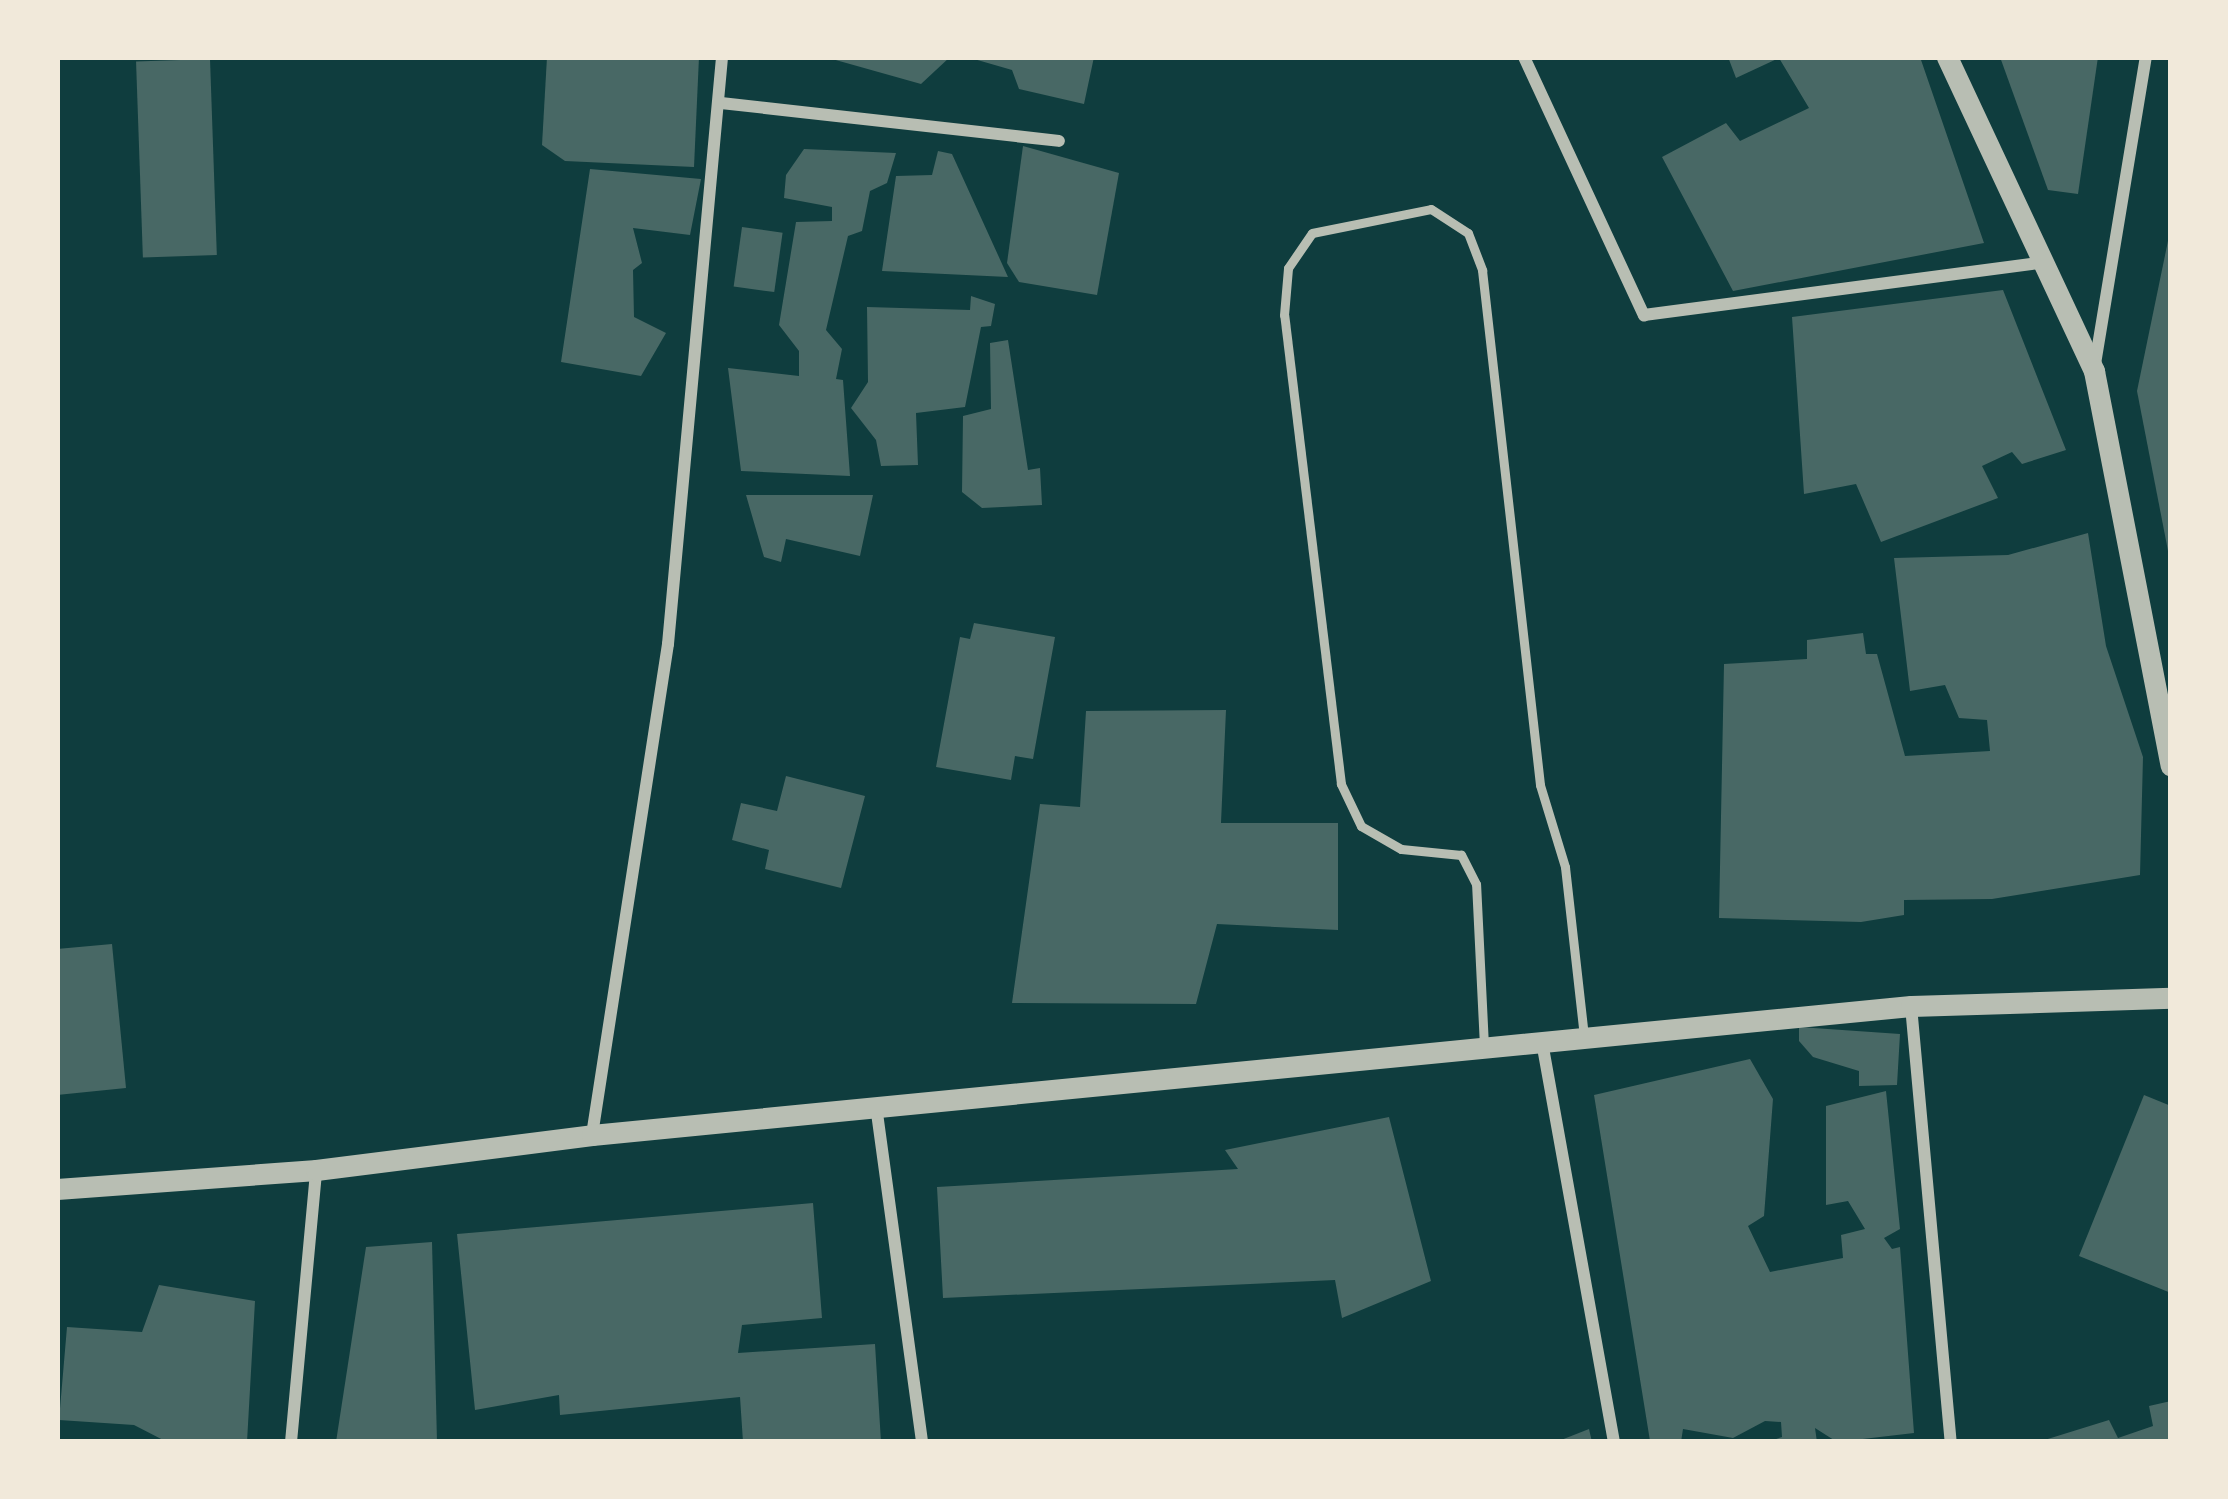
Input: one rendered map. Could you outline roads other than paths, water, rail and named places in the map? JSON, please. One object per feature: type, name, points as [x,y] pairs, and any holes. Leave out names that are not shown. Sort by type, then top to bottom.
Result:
[{"type":"street","points":[[592,1136],[668,644],[722,57]]},
{"type":"street","points":[[1524,57],[1644,315],[2040,263]]},
{"type":"street","points":[[1947,57],[2093,371],[2171,766]]},
{"type":"street","points":[[2093,371],[2146,57]]},
{"type":"street","points":[[721,103],[1059,141]]},
{"type":"street","points":[[57,1189],[316,1170],[592,1136],[878,1112],[1911,1006],[2171,998]]},
{"type":"street","points":[[1911,1006],[1951,1442]]},
{"type":"street","points":[[1542,1042],[1614,1442]]},
{"type":"street","points":[[878,1112],[922,1442]]},
{"type":"street","points":[[291,1442],[316,1170]]},
{"type":"lane","points":[[1484,1048],[1476,884],[1461,855],[1402,849],[1361,826],[1341,784],[1284,315],[1288,268],[1312,233],[1431,209],[1468,233],[1482,270],[1540,785],[1565,867],[1584,1037]]}]
